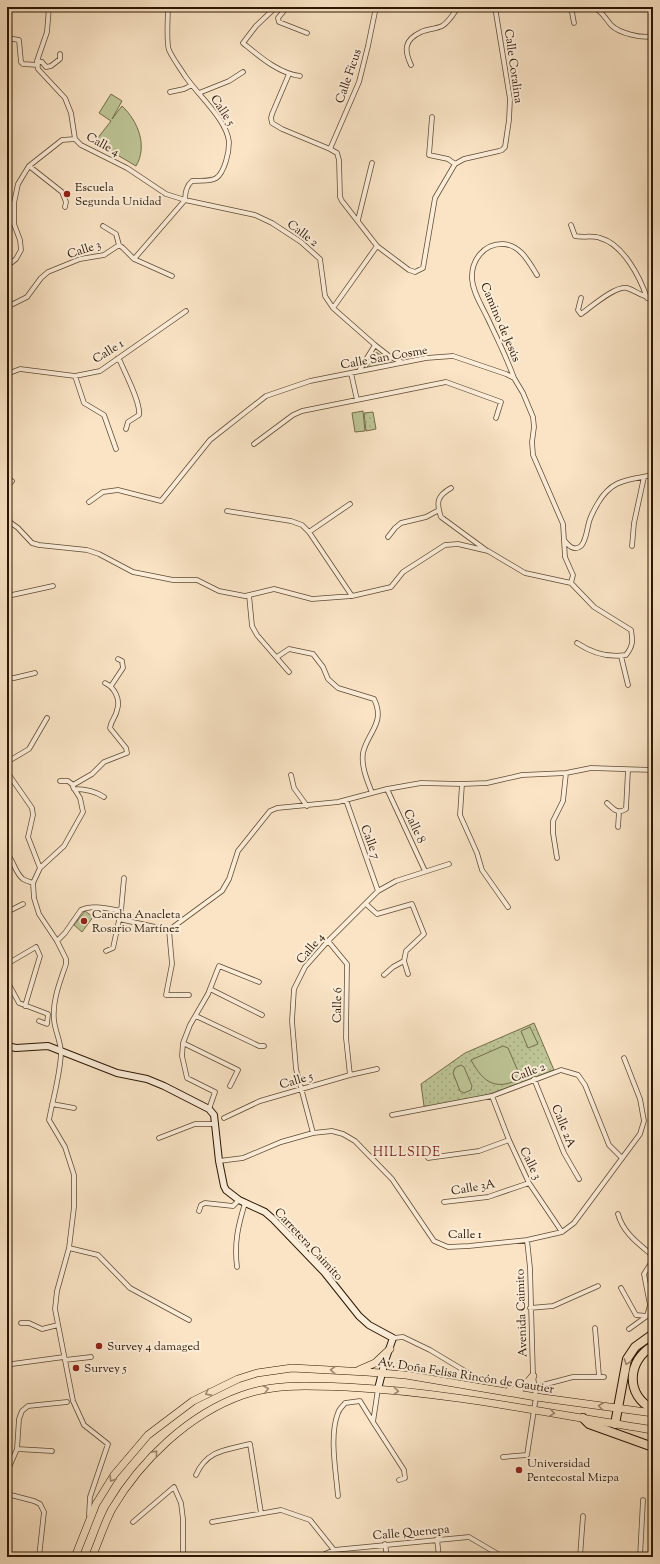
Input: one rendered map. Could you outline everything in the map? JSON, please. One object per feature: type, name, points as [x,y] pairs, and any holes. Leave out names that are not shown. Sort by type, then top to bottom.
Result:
[{"type":"highway","points":[[615,1424],[627,1359],[635,1348],[653,1334]]},
{"type":"highway","points":[[653,1346],[639,1358],[632,1376],[634,1388],[638,1397],[653,1409]]},
{"type":"highway","points":[[583,1418],[589,1424],[653,1447]]},
{"type":"main road","points":[[355,1371],[369,1367],[390,1349]]},
{"type":"main road","name":"Av. Doña Felisa Rincón de Gautier","points":[[74,1557],[96,1504],[114,1475],[148,1435],[193,1401],[232,1382],[257,1373],[292,1368],[406,1375],[536,1398],[653,1413]]},
{"type":"main road","points":[[497,1391],[515,1391],[523,1388],[533,1376]]},
{"type":"main road","name":"Av. Doña Felisa Rincón de Gautier","points":[[92,1557],[111,1511],[127,1485],[159,1447],[202,1415],[244,1395],[276,1386],[292,1385],[378,1390],[488,1402],[653,1430]]},
{"type":"street","points":[[38,63],[47,32],[49,7]]},
{"type":"street","name":"Calle 5","points":[[134,259],[185,200],[188,184],[192,181],[210,181],[216,179],[223,171],[229,152],[229,142],[225,130],[208,104],[185,77],[168,48],[168,7]]},
{"type":"street","points":[[276,7],[256,26],[243,43],[262,58],[289,74],[300,76]]},
{"type":"street","points":[[287,7],[278,18],[279,22],[307,33]]},
{"type":"street","name":"Calle Ficus","points":[[330,149],[359,82],[376,7]]},
{"type":"street","points":[[411,65],[405,49],[408,43],[421,32],[443,26],[458,7]]},
{"type":"street","name":"Calle Coralina","points":[[455,164],[464,159],[499,152],[505,147],[510,99],[495,7]]},
{"type":"street","points":[[571,7],[574,23]]},
{"type":"street","points":[[593,7],[604,15],[613,26],[633,35],[648,38],[653,36]]},
{"type":"street","points":[[7,38],[19,40],[22,62],[24,64],[42,62],[46,67],[51,66],[60,59],[60,54]]},
{"type":"street","name":"Calle 4","points":[[38,63],[38,69],[65,98],[72,113],[75,139],[81,145],[127,168],[166,194],[185,200]]},
{"type":"street","points":[[199,93],[229,81],[242,72]]},
{"type":"street","points":[[289,74],[272,114],[272,123],[282,129],[337,153],[339,160],[340,197],[342,201],[377,246],[409,270],[415,272],[423,268],[435,198],[455,164],[448,159],[429,155],[432,117]]},
{"type":"street","points":[[170,92],[184,89],[192,85]]},
{"type":"street","points":[[7,266],[16,259],[21,250],[20,240],[14,224],[14,203],[18,184],[29,166],[62,140],[75,139]]},
{"type":"street","points":[[358,220],[372,163]]},
{"type":"street","points":[[29,166],[62,192],[66,202],[65,207]]},
{"type":"street","name":"Calle 2","points":[[185,200],[255,215],[272,223],[304,244],[320,259],[325,296],[333,308],[389,356],[402,362]]},
{"type":"street","points":[[571,225],[575,236],[600,237],[613,244],[637,274],[647,298]]},
{"type":"street","points":[[103,226],[116,234],[119,245]]},
{"type":"street","name":"Camino de Jesús","points":[[514,378],[508,360],[475,291],[472,278],[473,267],[475,260],[482,251],[493,245],[503,244],[511,246],[521,252],[528,259],[537,275]]},
{"type":"street","name":"Calle 3","points":[[7,307],[27,297],[41,278],[48,272],[80,259],[104,255],[119,245],[134,259],[172,276]]},
{"type":"street","points":[[333,308],[377,246]]},
{"type":"street","points":[[581,298],[578,310],[582,314],[619,288],[627,288],[647,298],[653,298]]},
{"type":"street","name":"Calle 1","points":[[7,374],[20,369],[75,376],[100,371],[186,310]]},
{"type":"street","points":[[359,371],[375,345]]},
{"type":"street","name":"Calle San Cosme","points":[[89,502],[103,492],[118,490],[161,501],[210,440],[266,396],[310,381],[402,362],[453,356],[497,370],[514,378]]},
{"type":"street","points":[[117,359],[120,361],[139,410],[139,415],[128,422],[126,429]]},
{"type":"street","points":[[351,373],[357,400]]},
{"type":"street","points":[[75,376],[84,403],[104,415],[116,449]]},
{"type":"street","points":[[514,378],[523,393],[533,417],[533,456],[563,524],[565,534],[565,557],[572,575],[571,583]]},
{"type":"street","points":[[254,444],[293,415],[306,410],[446,382],[501,402],[496,418]]},
{"type":"street","points":[[564,540],[575,549],[584,543],[591,515],[602,495],[610,487],[616,483],[653,475]]},
{"type":"street","points":[[632,546],[634,523],[644,477]]},
{"type":"street","points":[[7,487],[12,481]]},
{"type":"street","points":[[451,488],[442,493],[438,500],[441,517],[488,552],[525,573],[571,583],[594,607],[631,630],[633,641],[632,648],[626,655],[621,656],[593,653],[578,643]]},
{"type":"street","points":[[309,532],[350,504]]},
{"type":"street","points":[[388,537],[401,523],[426,517],[439,510]]},
{"type":"street","points":[[227,511],[291,521],[302,525],[309,532],[352,596]]},
{"type":"street","points":[[7,520],[18,528],[32,543],[87,550],[99,554],[133,572],[173,580],[197,580],[219,591],[245,596],[274,589],[312,599],[352,596],[391,587],[403,572],[445,545],[458,544],[488,552]]},
{"type":"street","points":[[7,592],[12,595],[53,586]]},
{"type":"street","points":[[249,595],[252,626],[257,635],[289,672]]},
{"type":"street","points":[[277,657],[289,649],[313,654],[323,667],[328,679],[338,688],[374,699],[377,708],[378,722],[368,739],[363,754],[364,768],[372,793]]},
{"type":"street","points":[[621,656],[628,685]]},
{"type":"street","points":[[111,686],[123,668],[122,661],[118,659]]},
{"type":"street","points":[[7,677],[14,678],[35,673]]},
{"type":"street","points":[[74,787],[92,774],[104,762],[127,753],[126,748],[110,728],[111,722],[118,710],[117,694],[111,686],[105,683]]},
{"type":"street","points":[[7,762],[28,750],[47,718]]},
{"type":"street","points":[[119,919],[169,930],[222,891],[229,879],[238,851],[270,811],[277,808],[307,806],[346,800],[387,789],[421,783],[462,784],[487,782],[522,775],[566,773],[591,768],[653,770]]},
{"type":"street","points":[[618,812],[626,808],[628,770]]},
{"type":"street","points":[[7,772],[32,808],[33,815],[28,837],[40,868]]},
{"type":"street","points":[[558,858],[553,833],[553,821],[563,801],[566,773]]},
{"type":"street","points":[[291,775],[294,788],[307,806]]},
{"type":"street","points":[[60,780],[68,781],[74,787],[80,798],[83,812],[64,846],[40,868],[33,883],[34,898],[39,914],[57,941],[66,959],[66,964],[56,996],[54,1014],[54,1021],[61,1051],[59,1070],[49,1120],[65,1147],[74,1175],[74,1207],[69,1248],[57,1291],[55,1308],[73,1401],[84,1425],[108,1444],[90,1497],[89,1521]]},
{"type":"street","points":[[462,784],[460,815],[477,853],[482,870],[508,907]]},
{"type":"street","points":[[74,787],[99,793],[104,797]]},
{"type":"street","name":"Calle 8","points":[[387,789],[425,871]]},
{"type":"street","name":"Calle 7","points":[[346,800],[378,891]]},
{"type":"street","points":[[607,803],[618,812]]},
{"type":"street","points":[[618,812],[618,827]]},
{"type":"street","points":[[7,854],[13,860],[23,879],[33,883]]},
{"type":"street","name":"Calle 4","points":[[313,1133],[296,1069],[292,1021],[294,989],[305,967],[328,941],[378,891],[396,881],[448,864]]},
{"type":"street","points":[[106,951],[113,948],[121,911],[124,878]]},
{"type":"street","points":[[7,912],[23,904]]},
{"type":"street","points":[[366,904],[377,914],[412,904],[424,934],[406,952],[404,961],[408,974]]},
{"type":"street","points":[[57,941],[65,933],[83,908],[92,907],[121,911]]},
{"type":"street","points":[[169,930],[172,964],[166,995],[189,994]]},
{"type":"street","name":"Calle 6","points":[[328,941],[347,964],[346,1038],[350,1075]]},
{"type":"street","points":[[7,964],[36,947],[40,956],[25,1006]]},
{"type":"street","points":[[384,976],[393,967],[404,961]]},
{"type":"street","points":[[7,1046],[16,1048],[48,1046],[117,1073],[147,1079],[209,1109],[215,1092],[187,1078],[182,1056],[183,1043],[210,989],[219,966],[259,982]]},
{"type":"street","points":[[7,982],[19,1003],[48,1014],[46,1024],[40,1022]]},
{"type":"street","points":[[210,989],[262,1015]]},
{"type":"street","points":[[196,1016],[258,1046],[264,1046]]},
{"type":"street","points":[[183,1043],[238,1070],[230,1086]]},
{"type":"street","name":"Calle 1","points":[[219,1161],[243,1158],[280,1142],[313,1133],[332,1131],[343,1134],[355,1141],[392,1179],[434,1240],[448,1247],[527,1240],[562,1232],[574,1223],[640,1134],[644,1121],[640,1099],[624,1058]]},
{"type":"street","name":"Calle 5","points":[[224,1118],[260,1102],[350,1075],[377,1069]]},
{"type":"street","name":"Calle 2","points":[[392,1115],[492,1096],[561,1070],[578,1075],[585,1085],[609,1145],[622,1158]]},
{"type":"street","name":"Calle 2A","points":[[534,1079],[564,1153],[579,1179]]},
{"type":"street","name":"Calle 3","points":[[492,1096],[509,1140],[529,1183],[562,1232]]},
{"type":"street","points":[[52,1104],[74,1108]]},
{"type":"street","name":"Carretera Caimito","points":[[209,1109],[214,1115],[216,1124],[219,1161],[226,1190],[242,1201],[265,1212],[273,1219],[324,1272],[358,1316],[369,1325],[393,1338]]},
{"type":"street","points":[[158,1138],[195,1124],[216,1124]]},
{"type":"street","points":[[428,1158],[479,1151],[509,1140]]},
{"type":"street","name":"Calle 3A","points":[[444,1202],[488,1197],[529,1183]]},
{"type":"street","points":[[199,1211],[201,1205],[205,1203],[233,1206],[242,1201]]},
{"type":"street","points":[[237,1267],[235,1250],[242,1201]]},
{"type":"street","points":[[618,1214],[620,1222],[628,1234],[653,1256]]},
{"type":"street","name":"Avenida Caimito","points":[[503,1457],[527,1455],[536,1398],[533,1376],[530,1268],[527,1240]]},
{"type":"street","points":[[69,1248],[98,1255],[130,1288],[189,1320]]},
{"type":"street","points":[[628,1329],[647,1316],[650,1305],[644,1274],[653,1260]]},
{"type":"street","points":[[530,1308],[553,1306],[598,1286]]},
{"type":"street","points":[[621,1288],[636,1315],[647,1316]]},
{"type":"street","points":[[21,1323],[29,1323],[42,1329],[58,1325]]},
{"type":"street","points":[[595,1328],[599,1376]]},
{"type":"street","points":[[373,1422],[382,1373],[393,1338],[403,1337],[430,1350],[480,1380],[490,1381]]},
{"type":"street","points":[[12,1364],[91,1357]]},
{"type":"street","points":[[535,1387],[573,1377],[604,1376]]},
{"type":"street","points":[[338,1496],[334,1426],[338,1412],[345,1403],[360,1401],[404,1470],[405,1478],[399,1480]]},
{"type":"street","points":[[7,1472],[17,1449],[19,1419],[22,1411],[28,1406],[67,1402]]},
{"type":"street","points":[[196,1475],[204,1460],[215,1452],[250,1444],[261,1513]]},
{"type":"street","points":[[17,1449],[52,1451]]},
{"type":"street","points":[[133,1522],[174,1487],[181,1503],[183,1519],[183,1557]]},
{"type":"street","points":[[7,1494],[40,1504],[44,1512],[39,1557]]},
{"type":"street","points":[[640,1557],[643,1500]]},
{"type":"street","points":[[212,1522],[281,1510],[310,1520],[334,1550],[335,1557]]},
{"type":"street","points":[[580,1557],[583,1516]]},
{"type":"street","name":"Calle Quenepa","points":[[318,1557],[334,1550],[469,1537],[500,1556]]},
{"type":"street","points":[[437,1539],[439,1557]]},
{"type":"street","points":[[385,1544],[387,1557]]},
{"type":"green space","points":[[111,94],[122,101],[112,119],[122,106],[133,119],[140,134],[140,158],[136,166],[97,143],[97,139],[111,121],[99,113]]},
{"type":"green space","points":[[376,352],[393,363],[366,369]]},
{"type":"green space","points":[[363,411],[365,431],[355,432],[352,413]]},
{"type":"green space","points":[[373,412],[376,429],[366,431],[364,413]]},
{"type":"green space","name":"Cancha Anacleta Rosario Martínez","points":[[85,911],[93,917],[82,932],[74,925]]},
{"type":"green space","points":[[534,1023],[554,1070],[482,1097],[426,1107],[424,1106],[421,1084],[465,1053]]},
{"type":"green space","points":[[530,1027],[538,1044],[528,1048],[521,1031]]},
{"type":"green space","points":[[503,1046],[508,1048],[521,1078],[505,1084],[492,1083],[481,1075],[471,1060]]},
{"type":"green space","points":[[461,1065],[464,1067],[472,1086],[471,1090],[464,1093],[460,1091],[453,1073],[455,1068]]},
{"type":"place","name":"Escuela Segunda Unidad","points":[[67,194]]},
{"type":"place","name":"Cancha Anacleta Rosario Martínez","points":[[84,921]]},
{"type":"place","name":"Survey 4 damaged","points":[[99,1346]]},
{"type":"place","name":"Survey 5","points":[[76,1368]]},
{"type":"place","name":"Universidad Pentecostal Mizpa","points":[[519,1470]]},
{"type":"district","name":"HILLSIDE","points":[[407,1151]]}]
